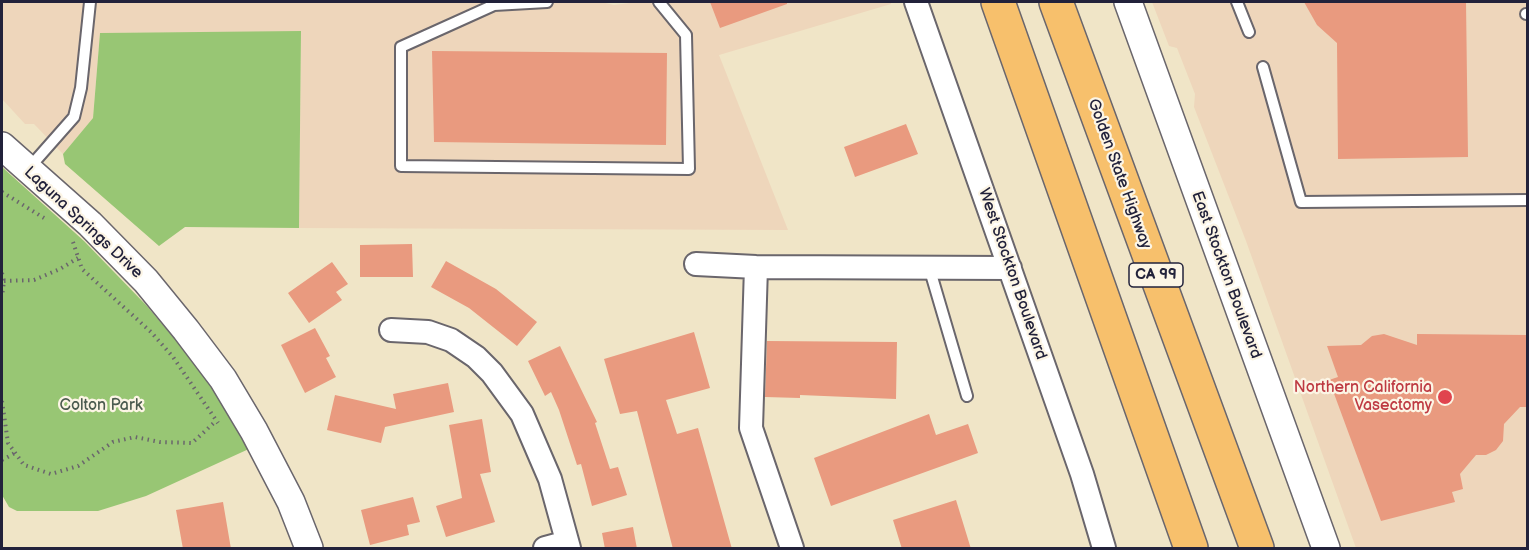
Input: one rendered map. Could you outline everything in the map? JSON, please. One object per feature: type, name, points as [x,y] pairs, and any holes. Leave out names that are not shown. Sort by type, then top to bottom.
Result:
[{"type":"highway","points":[[999,2],[1191,549]]},
{"type":"highway","name":"Golden State Highway","points":[[1056,2],[1257,549]]},
{"type":"street","name":"West Stockton Boulevard","points":[[916,2],[1082,474],[1104,549]]},
{"type":"street","name":"East Stockton Boulevard","points":[[1128,2],[1326,549]]},
{"type":"street","name":"Laguna Springs Drive","points":[[2,146],[90,224],[146,281],[217,371],[254,431],[291,502],[309,549]]},
{"type":"street","points":[[696,264],[756,267],[1010,268]]},
{"type":"street","points":[[756,267],[751,428],[792,549]]},
{"type":"street","points":[[391,330],[428,332],[451,340],[477,357],[492,373],[522,414],[550,479],[560,547]]},
{"type":"lane","points":[[27,170],[74,117],[81,88],[90,2]]},
{"type":"lane","points":[[547,2],[494,5],[401,47],[401,166],[689,169],[686,35],[659,2]]},
{"type":"lane","points":[[1237,2],[1250,32]]},
{"type":"lane","points":[[1263,67],[1301,202],[1527,200]]},
{"type":"lane","points":[[929,267],[967,396]]},
{"type":"path","points":[[2,192],[49,221]]},
{"type":"path","points":[[66,234],[73,242],[82,269],[151,332],[173,357],[223,430]]},
{"type":"path","points":[[4,281],[34,280],[78,258]]},
{"type":"path","points":[[2,273],[4,281],[2,296]]},
{"type":"path","points":[[2,400],[8,443],[24,465],[51,474],[78,466],[113,442],[135,437],[160,442],[192,443],[216,421]]},
{"type":"path","points":[[2,460],[15,453]]},
{"type":"shaded area","points":[[2,2],[601,2],[614,5],[638,2],[891,2],[891,4],[719,55],[788,230],[299,228],[301,32],[100,33],[93,118],[63,154],[34,124],[25,124],[2,99]]},
{"type":"shaded area","points":[[1152,2],[1527,2],[1527,548],[1356,548],[1246,241],[1194,107],[1195,94],[1177,48],[1169,46]]},
{"type":"green space","points":[[301,31],[299,228],[185,227],[159,246],[65,164],[63,154],[93,118],[100,33]]},
{"type":"green space","name":"Colton Park","points":[[2,167],[84,241],[146,305],[206,376],[251,448],[146,496],[98,511],[17,511],[9,507],[2,495]]},
{"type":"building","points":[[710,2],[787,2],[787,4],[720,28]]},
{"type":"building","points":[[1304,2],[1466,2],[1468,157],[1338,159],[1337,43],[1317,25]]},
{"type":"building","points":[[432,51],[667,53],[666,145],[434,142]]},
{"type":"building","points":[[906,124],[918,154],[855,177],[844,147]]},
{"type":"building","points":[[412,244],[413,277],[360,277],[360,245]]},
{"type":"building","points":[[446,261],[496,289],[537,322],[517,346],[469,308],[431,287]]},
{"type":"building","points":[[332,262],[348,284],[336,292],[342,300],[309,323],[288,293]]},
{"type":"building","points":[[315,328],[330,356],[326,358],[336,377],[305,393],[281,345]]},
{"type":"building","points":[[694,332],[710,388],[666,400],[677,434],[698,428],[732,549],[673,549],[637,411],[620,414],[604,359]]},
{"type":"building","points":[[1384,334],[1417,345],[1417,334],[1527,335],[1527,407],[1520,407],[1504,424],[1503,441],[1496,450],[1486,455],[1476,455],[1460,474],[1463,489],[1452,492],[1455,502],[1381,521],[1329,380],[1338,377],[1327,346],[1361,345],[1372,336]]},
{"type":"building","points":[[767,341],[897,342],[896,399],[800,395],[800,398],[765,397]]},
{"type":"building","points":[[560,346],[597,422],[595,423],[610,469],[618,467],[627,495],[592,506],[581,464],[577,465],[559,410],[551,392],[545,396],[528,361]]},
{"type":"building","points":[[448,383],[454,412],[385,427],[381,443],[327,430],[335,395],[396,409],[393,394]]},
{"type":"building","points":[[929,414],[936,435],[968,424],[978,453],[831,506],[814,458]]},
{"type":"building","points":[[482,419],[491,472],[480,474],[495,522],[446,537],[436,506],[462,498],[449,425]]},
{"type":"building","points":[[413,497],[420,522],[407,525],[409,535],[370,545],[361,510]]},
{"type":"building","points":[[956,500],[971,549],[902,549],[893,520]]},
{"type":"building","points":[[223,502],[231,549],[183,549],[176,510]]},
{"type":"building","points":[[633,527],[637,549],[605,549],[602,533]]},
{"type":"place","name":"Northern California Vasectomy","points":[[1445,397]]}]
